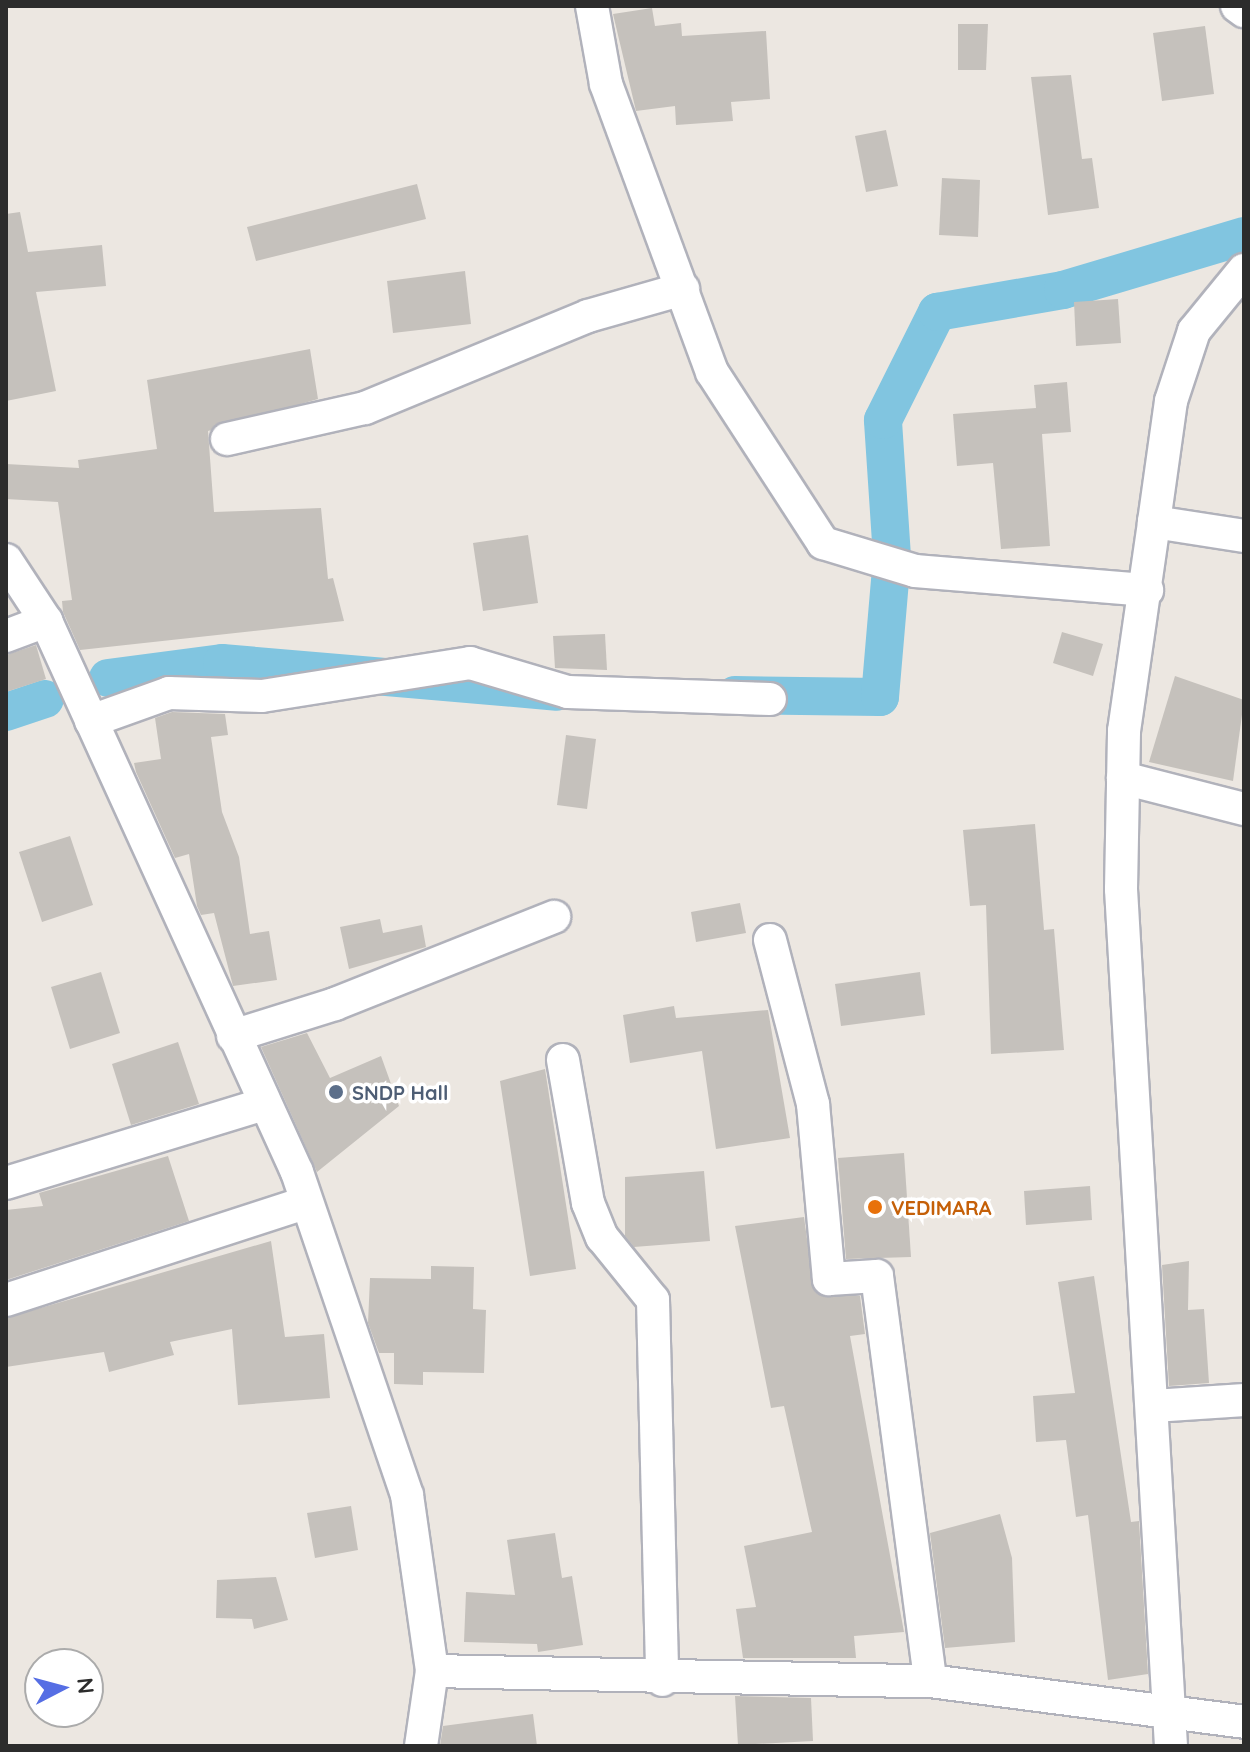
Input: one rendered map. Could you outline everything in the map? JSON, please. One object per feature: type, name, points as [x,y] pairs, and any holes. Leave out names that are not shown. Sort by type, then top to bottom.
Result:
[{"type":"street","points":[[592,6],[606,84],[712,372],[823,543],[915,571],[1147,590]]},
{"type":"street","points":[[1237,6],[1244,11]]},
{"type":"street","points":[[1171,1746],[1174,1707],[1121,889],[1123,778],[1171,401],[1194,331],[1244,270]]},
{"type":"street","points":[[227,439],[365,408],[588,316],[683,289]]},
{"type":"street","points":[[1154,522],[1244,536]]},
{"type":"street","points":[[6,560],[46,621],[264,1104],[305,1203],[407,1495],[432,1671],[421,1746]]},
{"type":"street","points":[[6,636],[46,621]]},
{"type":"street","points":[[91,721],[169,693],[262,696],[470,663],[568,692],[770,699]]},
{"type":"street","points":[[1123,778],[1244,809]]},
{"type":"street","points":[[233,1036],[335,1004],[554,917]]},
{"type":"street","points":[[770,940],[813,1104],[829,1279],[877,1276],[930,1681]]},
{"type":"street","points":[[563,1060],[588,1203],[602,1237],[653,1300],[662,1680]]},
{"type":"street","points":[[6,1183],[264,1104]]},
{"type":"street","points":[[6,1300],[305,1203]]},
{"type":"street","points":[[1154,1406],[1244,1400]]},
{"type":"street","points":[[432,1671],[662,1680],[930,1681],[1174,1707],[1244,1722]]},
{"type":"building","points":[[652,8],[655,26],[681,23],[682,36],[766,31],[770,99],[731,102],[733,121],[676,125],[675,106],[636,111],[613,14]]},
{"type":"building","points":[[958,24],[988,24],[986,70],[958,70]]},
{"type":"building","points":[[1205,26],[1214,94],[1162,101],[1153,33]]},
{"type":"building","points":[[1071,75],[1082,159],[1092,158],[1099,208],[1048,215],[1031,77]]},
{"type":"building","points":[[886,130],[898,186],[866,192],[855,136]]},
{"type":"building","points":[[942,178],[980,180],[978,237],[939,235]]},
{"type":"building","points":[[417,184],[426,219],[256,261],[247,227]]},
{"type":"building","points":[[20,212],[28,252],[102,245],[106,286],[36,292],[56,391],[6,401],[6,214]]},
{"type":"building","points":[[465,271],[471,324],[393,333],[387,281]]},
{"type":"building","points":[[1118,299],[1121,343],[1076,346],[1074,302]]},
{"type":"building","points":[[310,349],[318,399],[208,431],[214,512],[321,508],[328,579],[333,578],[344,621],[80,650],[63,612],[62,601],[72,600],[58,502],[6,499],[6,464],[79,468],[78,460],[157,449],[147,380]]},
{"type":"building","points":[[1067,382],[1071,432],[1042,434],[1050,546],[1001,549],[993,463],[957,466],[953,414],[1036,408],[1034,385]]},
{"type":"building","points":[[528,535],[538,603],[483,611],[473,543]]},
{"type":"building","points":[[1062,632],[1103,644],[1093,676],[1053,663]]},
{"type":"building","points":[[605,634],[607,670],[555,668],[553,636]]},
{"type":"building","points":[[36,645],[46,679],[6,692],[6,655]]},
{"type":"building","points":[[1175,676],[1244,700],[1233,781],[1149,762]]},
{"type":"building","points":[[172,712],[225,714],[228,735],[211,737],[222,812],[239,857],[250,934],[269,931],[277,980],[233,986],[214,913],[201,915],[197,906],[189,854],[175,858],[136,772],[134,763],[161,759],[155,718]]},
{"type":"building","points":[[566,735],[596,739],[587,809],[557,805]]},
{"type":"building","points":[[1035,824],[1044,930],[1054,929],[1064,1050],[991,1054],[986,905],[970,906],[963,830]]},
{"type":"building","points":[[70,836],[93,905],[42,922],[19,852]]},
{"type":"building","points":[[740,903],[746,933],[696,942],[691,912]]},
{"type":"building","points":[[380,919],[383,933],[422,925],[426,947],[349,969],[340,927]]},
{"type":"building","points":[[101,972],[120,1033],[70,1049],[51,987]]},
{"type":"building","points":[[920,972],[925,1015],[841,1026],[835,984]]},
{"type":"building","points":[[674,1006],[676,1018],[768,1010],[790,1138],[716,1149],[702,1051],[630,1063],[623,1015]]},
{"type":"building","name":"SNDP Hall","points":[[307,1033],[330,1078],[381,1056],[399,1106],[317,1172],[261,1047]]},
{"type":"building","points":[[178,1042],[199,1104],[131,1125],[112,1064]]},
{"type":"building","points":[[545,1069],[576,1269],[530,1276],[500,1081]]},
{"type":"building","name":"VEDIMARA","points":[[904,1153],[911,1257],[846,1259],[838,1158]]},
{"type":"building","points":[[168,1156],[189,1221],[6,1280],[6,1210],[43,1206],[39,1193]]},
{"type":"building","points":[[704,1171],[710,1241],[634,1247],[625,1236],[625,1177]]},
{"type":"building","points":[[1090,1186],[1092,1220],[1026,1225],[1024,1191]]},
{"type":"building","points":[[804,1217],[814,1290],[860,1296],[865,1334],[850,1336],[904,1632],[854,1636],[856,1658],[743,1658],[736,1609],[756,1607],[744,1546],[812,1532],[784,1406],[771,1408],[735,1226]]},
{"type":"building","points":[[271,1241],[285,1337],[324,1334],[330,1398],[238,1405],[232,1329],[170,1342],[174,1355],[109,1372],[104,1352],[6,1367],[6,1318]]},
{"type":"building","points":[[1189,1261],[1188,1310],[1204,1309],[1209,1383],[1169,1386],[1162,1265]]},
{"type":"building","points":[[431,1266],[474,1267],[473,1309],[486,1310],[484,1373],[423,1372],[423,1385],[394,1384],[394,1353],[379,1353],[368,1323],[370,1278],[431,1279]]},
{"type":"building","points":[[1094,1276],[1131,1522],[1139,1521],[1148,1674],[1108,1680],[1088,1515],[1076,1517],[1066,1440],[1036,1442],[1033,1396],[1075,1393],[1058,1282]]},
{"type":"building","points":[[351,1506],[358,1550],[315,1558],[307,1513]]},
{"type":"building","points":[[1000,1514],[1012,1558],[1015,1642],[945,1648],[930,1533]]},
{"type":"building","points":[[555,1533],[562,1578],[572,1576],[583,1645],[538,1652],[537,1644],[464,1642],[466,1592],[515,1595],[507,1540]]},
{"type":"building","points":[[276,1577],[288,1620],[254,1629],[252,1619],[216,1618],[217,1580]]},
{"type":"building","points":[[735,1696],[811,1698],[813,1741],[738,1745]]},
{"type":"building","points":[[533,1714],[537,1746],[440,1746],[443,1726]]},
{"type":"waterway","points":[[735,695],[880,697],[892,557],[883,420],[937,312],[1063,290],[1244,236]]},
{"type":"waterway","points":[[108,678],[222,663],[557,692]]},
{"type":"waterway","points":[[6,712],[45,699]]},
{"type":"place","name":"SNDP Hall","points":[[336,1092]]},
{"type":"place","name":"VEDIMARA","points":[[875,1207]]}]
